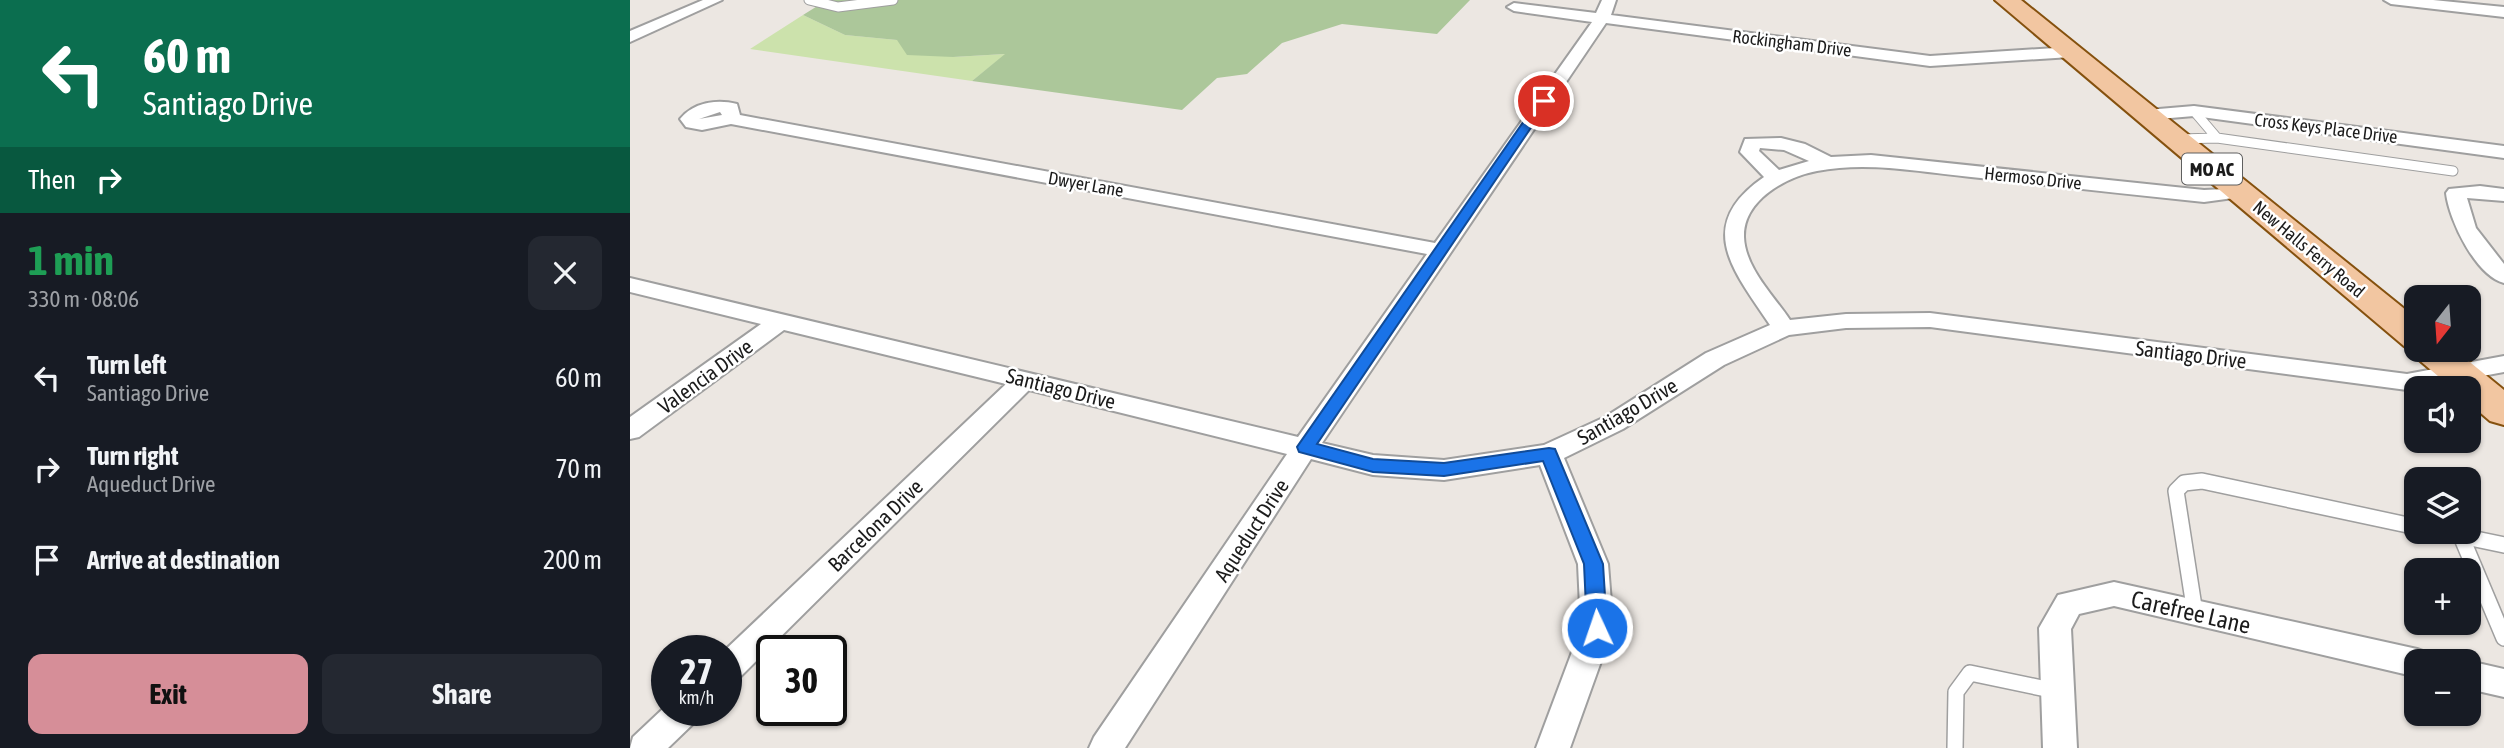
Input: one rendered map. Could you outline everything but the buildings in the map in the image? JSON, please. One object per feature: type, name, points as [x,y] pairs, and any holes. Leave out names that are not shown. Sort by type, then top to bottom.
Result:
[{"type":"main road","name":"New Halls Ferry Road","points":[[2007,0],[2404,327]]},
{"type":"main road","points":[[2445,362],[2504,411]]},
{"type":"street","points":[[630,37],[715,0]]},
{"type":"street","points":[[2392,0],[2504,12]]},
{"type":"street","name":"Rockingham Drive","points":[[1514,7],[1605,9],[1930,61],[2071,52]]},
{"type":"street","name":"Aqueduct Drive","points":[[1106,748],[1305,447],[1605,9]]},
{"type":"street","name":"Cross Keys Place Drive","points":[[2147,115],[2194,111],[2504,152]]},
{"type":"street","name":"Dwyer Lane","points":[[731,119],[1440,250]]},
{"type":"street","points":[[1776,178],[1749,152],[1752,144],[1771,140],[1788,143],[1804,149],[1825,163]]},
{"type":"street","name":"Hermoso Drive","points":[[1784,328],[1736,250],[1733,230],[1741,210],[1762,186],[1792,170],[1825,163],[1871,161],[2204,196],[2241,192]]},
{"type":"street","points":[[2504,195],[2480,191],[2456,193],[2456,205],[2477,248],[2504,276]]},
{"type":"street","name":"Santiago Drive","points":[[630,285],[1373,465],[1444,470],[1549,454],[1614,423],[1715,359],[1784,328],[1846,321],[1930,320],[2407,382],[2440,362]]},
{"type":"street","name":"Valencia Drive","points":[[630,430],[780,321]]},
{"type":"street","name":"Santiago Drive","points":[[2474,362],[2504,364]]},
{"type":"street","name":"Barcelona Drive","points":[[742,654],[1025,380]]},
{"type":"street","points":[[1549,454],[1593,564],[1597,628],[1553,748]]},
{"type":"street","name":"Carefree Lane","points":[[2064,747],[2055,628],[2069,604],[2114,594],[2404,660]]},
{"type":"street","points":[[2481,678],[2504,683]]},
{"type":"street","points":[[645,748],[668,726]]},
{"type":"lane","points":[[809,0],[815,4],[839,5],[893,0]]},
{"type":"lane","points":[[2194,111],[2217,138]]},
{"type":"lane","points":[[2176,139],[2217,138],[2453,171]]},
{"type":"lane","points":[[2195,613],[2176,491],[2185,483],[2202,481],[2404,524]]},
{"type":"lane","points":[[2481,540],[2504,545]]},
{"type":"lane","points":[[2464,544],[2504,638]]},
{"type":"lane","points":[[1955,748],[1956,692],[1970,673],[2058,691]]},
{"type":"green space","points":[[827,0],[1470,0],[1437,34],[1342,24],[1282,43],[1247,74],[1217,78],[1182,110],[972,81],[1005,54],[953,57],[907,55],[897,40],[845,35],[803,15]]},
{"type":"green space","points":[[803,15],[845,35],[897,40],[953,57],[1006,54],[972,81],[750,49]]},
{"type":"route","points":[[1544,101],[1305,447],[1373,465],[1444,470],[1549,454],[1593,564],[1597,628]]}]
